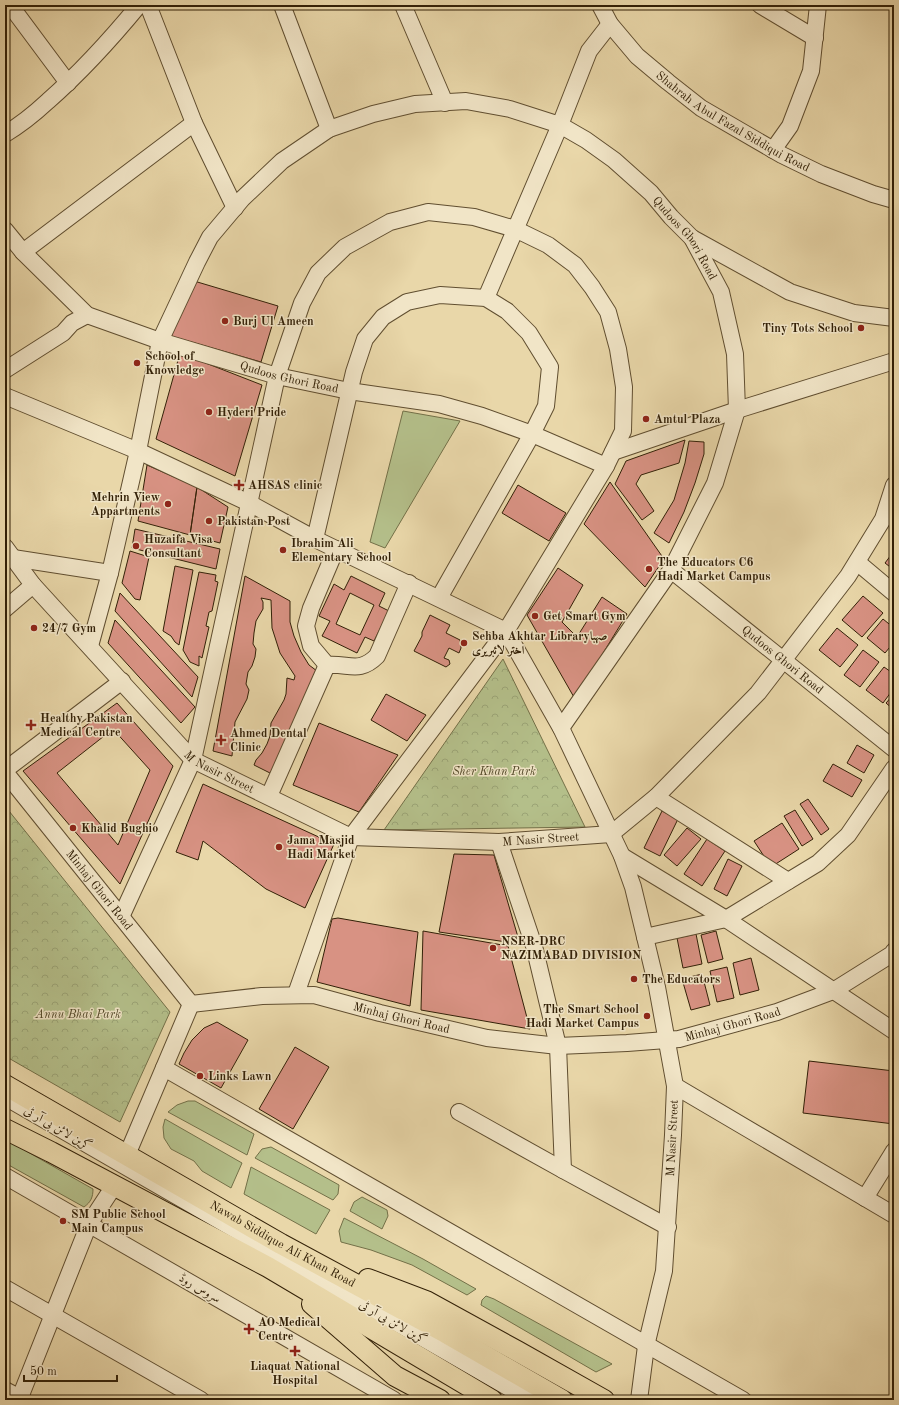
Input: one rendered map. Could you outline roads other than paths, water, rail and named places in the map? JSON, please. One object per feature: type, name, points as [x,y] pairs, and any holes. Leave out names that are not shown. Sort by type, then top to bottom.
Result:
[{"type":"main road","name":"Nawab Siddique Ali Khan Road","points":[[5,1085],[119,1157],[281,1244],[438,1348],[492,1400]]},
{"type":"main road","name":"Nawab Siddique Ali Khan Road","points":[[5,1129],[268,1267],[438,1348],[562,1400]]},
{"type":"main road","points":[[281,1244],[426,1301],[604,1400]]},
{"type":"main road","points":[[268,1267],[395,1376],[440,1400]]},
{"type":"street","points":[[10,5],[68,83]]},
{"type":"street","points":[[5,134],[21,125],[68,83],[116,32],[138,5]]},
{"type":"street","points":[[148,5],[194,123],[235,208]]},
{"type":"street","points":[[282,5],[329,129]]},
{"type":"street","points":[[403,5],[444,103]]},
{"type":"street","points":[[585,5],[601,6]]},
{"type":"street","points":[[760,5],[815,38]]},
{"type":"street","points":[[773,150],[790,126],[811,71],[818,5]]},
{"type":"street","name":"Shahrah Abul Fazal Siddiqui Road","points":[[601,6],[610,24],[637,56],[701,108],[782,156],[821,174],[873,194],[894,200]]},
{"type":"street","points":[[486,298],[560,125],[589,51],[610,24]]},
{"type":"street","name":"Qudoos Ghori Road","points":[[90,646],[110,573],[138,451],[160,341],[210,237],[242,199],[282,161],[329,129],[373,114],[415,104],[466,101],[510,109],[560,125],[586,140],[614,160],[651,193],[671,217],[692,238],[720,292],[735,354],[737,410],[715,483],[671,570],[561,728]]},
{"type":"street","points":[[23,252],[194,123]]},
{"type":"street","points":[[121,917],[193,760],[277,376],[302,303],[318,273],[345,247],[390,222],[428,212],[474,217],[515,229],[548,245],[575,265],[592,287],[608,312],[618,349],[624,387],[623,431],[609,459],[506,631],[351,837],[296,994]]},
{"type":"street","name":"Qudoos Ghori Road","points":[[5,230],[23,252],[87,315],[160,341],[277,376],[349,391],[439,404],[482,416],[609,459]]},
{"type":"street","points":[[692,238],[790,292],[854,313],[894,318]]},
{"type":"street","points":[[315,539],[349,391],[365,339],[383,317],[407,302],[440,295],[486,298],[506,310],[529,333],[550,367],[546,406],[532,434],[439,598]]},
{"type":"street","points":[[5,370],[63,332],[72,323],[87,315]]},
{"type":"street","points":[[609,459],[737,410],[894,361]]},
{"type":"street","points":[[5,396],[138,451],[249,503],[315,539],[506,631],[561,728],[611,834],[656,797],[758,693],[848,576],[883,519],[892,500],[894,485]]},
{"type":"street","points":[[327,665],[311,646],[306,626],[311,608],[336,549]]},
{"type":"street","points":[[9,552],[110,573]]},
{"type":"street","name":"M Nasir Street","points":[[9,552],[34,584],[193,760],[351,837],[499,842],[611,834],[622,856],[633,887],[657,987],[675,1086],[668,1227],[664,1271],[646,1346],[639,1400]]},
{"type":"street","points":[[857,562],[894,593]]},
{"type":"street","name":"Qudoos Ghori Road","points":[[671,570],[782,661],[894,749]]},
{"type":"street","points":[[5,609],[34,584]]},
{"type":"street","points":[[327,665],[337,664],[359,667],[369,664],[377,656],[409,584]]},
{"type":"street","points":[[269,796],[327,665]]},
{"type":"street","points":[[5,771],[122,681]]},
{"type":"street","points":[[645,937],[726,919],[818,863],[848,836],[894,768]]},
{"type":"street","name":"Minhaj Ghori Road","points":[[5,771],[191,1004],[262,996],[296,994],[314,995],[380,1013],[487,1038],[558,1046],[627,1044],[679,1039],[777,1012],[833,991],[893,953]]},
{"type":"street","points":[[656,797],[788,881]]},
{"type":"street","points":[[499,842],[534,946],[558,1046],[562,1170]]},
{"type":"street","points":[[622,856],[726,919],[894,1031]]},
{"type":"street","points":[[119,1157],[164,1068],[191,1004]]},
{"type":"street","points":[[164,1068],[646,1346],[743,1400]]},
{"type":"street","points":[[675,1086],[894,1215]]},
{"type":"street","name":"گرین لائن بی آر ٹی","points":[[5,1097],[119,1157],[438,1348],[530,1400]]},
{"type":"street","name":"گرین لائن بی آر ٹی","points":[[5,1108],[119,1157]]},
{"type":"street","points":[[459,1112],[668,1227]]},
{"type":"street","points":[[866,1198],[894,1152]]},
{"type":"street","name":"سروس روڈ","points":[[5,1176],[394,1400]]},
{"type":"street","points":[[5,1390],[21,1399],[89,1224],[114,1186]]},
{"type":"street","points":[[5,1288],[201,1400]]},
{"type":"place","name":"Burj Ul Ameen","points":[[225,321]]},
{"type":"place","name":"Tiny Tots School","points":[[861,328]]},
{"type":"place","name":"School of Knowledge","points":[[137,363]]},
{"type":"place","name":"Hyderi Pride","points":[[209,412]]},
{"type":"place","name":"Amtul Plaza","points":[[646,419]]},
{"type":"place","name":"AHSAS clinic","points":[[239,485]]},
{"type":"place","name":"Mehrin View Appartments","points":[[168,504]]},
{"type":"place","name":"Pakistan Post","points":[[209,521]]},
{"type":"place","name":"Huzaifa Visa Consultant","points":[[136,546]]},
{"type":"place","name":"Ibrahim Ali Elementary School","points":[[283,550]]},
{"type":"place","name":"The Educators C6 Hadi Market Campus","points":[[649,569]]},
{"type":"place","name":"Get Smart Gym","points":[[535,616]]},
{"type":"place","name":"24/7 Gym","points":[[34,628]]},
{"type":"place","name":"Sehba Akhtar Libraryصہبا اختر لائبریری","points":[[464,643]]},
{"type":"place","name":"Healthy Pakistan Medical Centre","points":[[31,725]]},
{"type":"place","name":"Ahmed Dental Clinic","points":[[221,740]]},
{"type":"place","name":"Khalid Bughio","points":[[73,828]]},
{"type":"place","name":"Jama Masjid Hadi Market","points":[[279,847]]},
{"type":"place","name":"NSER-DRC NAZIMABAD DIVISION","points":[[493,948]]},
{"type":"place","name":"The Educators","points":[[634,979]]},
{"type":"place","name":"The Smart School Hadi Market Campus","points":[[647,1016]]},
{"type":"place","name":"Links Lawn","points":[[200,1076]]},
{"type":"place","name":"SM Public School Main Campus","points":[[63,1221]]},
{"type":"place","name":"AO Medical Centre","points":[[249,1329]]},
{"type":"place","name":"Liaquat National Hospital","points":[[295,1351]]},
{"type":"park label","name":"Sher Khan Park","points":[[494,771]]},
{"type":"park label","name":"Annu Bhai Park","points":[[78,1014]]}]
